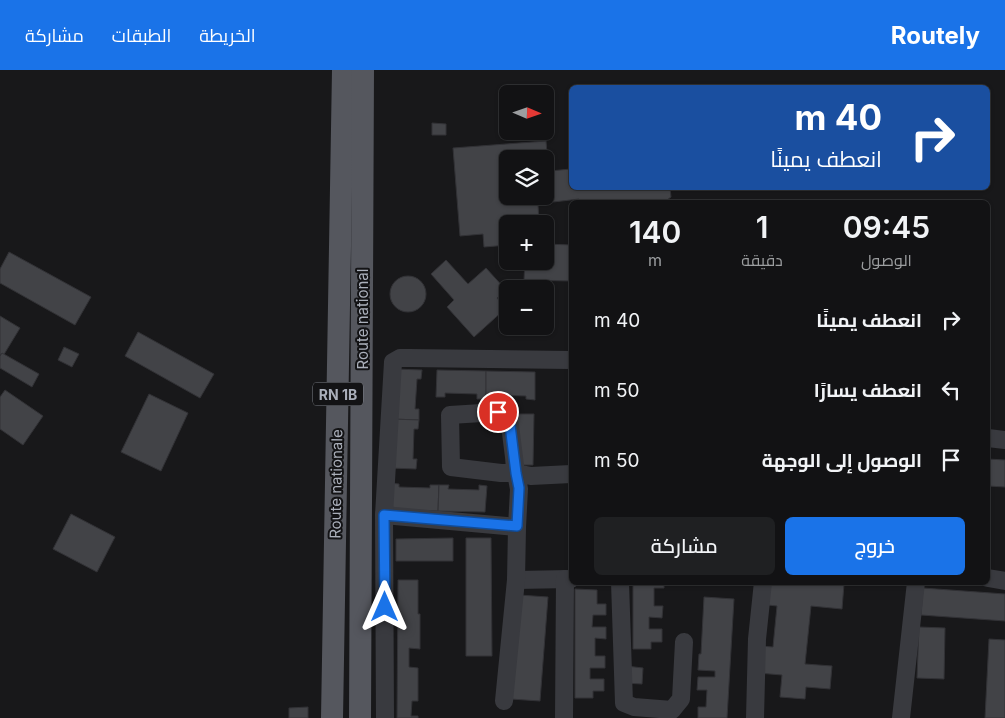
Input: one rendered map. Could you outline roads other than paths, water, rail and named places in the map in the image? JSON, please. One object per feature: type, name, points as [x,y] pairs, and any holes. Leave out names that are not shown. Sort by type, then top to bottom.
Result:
[{"type":"main road","name":"Route nationale","points":[[332,718],[343,70]]},
{"type":"main road","name":"Route national","points":[[360,718],[363,70]]},
{"type":"street","points":[[385,718],[384,515],[392,364],[400,358],[569,360]]},
{"type":"street","points":[[504,701],[516,580],[519,488],[516,473],[510,425],[498,412],[450,415],[450,467],[516,473],[531,476],[569,474]]},
{"type":"street","points":[[990,438],[1005,440]]},
{"type":"street","points":[[384,515],[517,526]]},
{"type":"street","points":[[990,578],[1005,581]]},
{"type":"street","points":[[516,580],[568,579],[564,718]]},
{"type":"street","points":[[620,585],[624,703],[634,707],[672,710],[681,699],[684,642]]},
{"type":"street","points":[[755,718],[757,639],[763,585]]},
{"type":"street","points":[[901,718],[916,585]]}]
